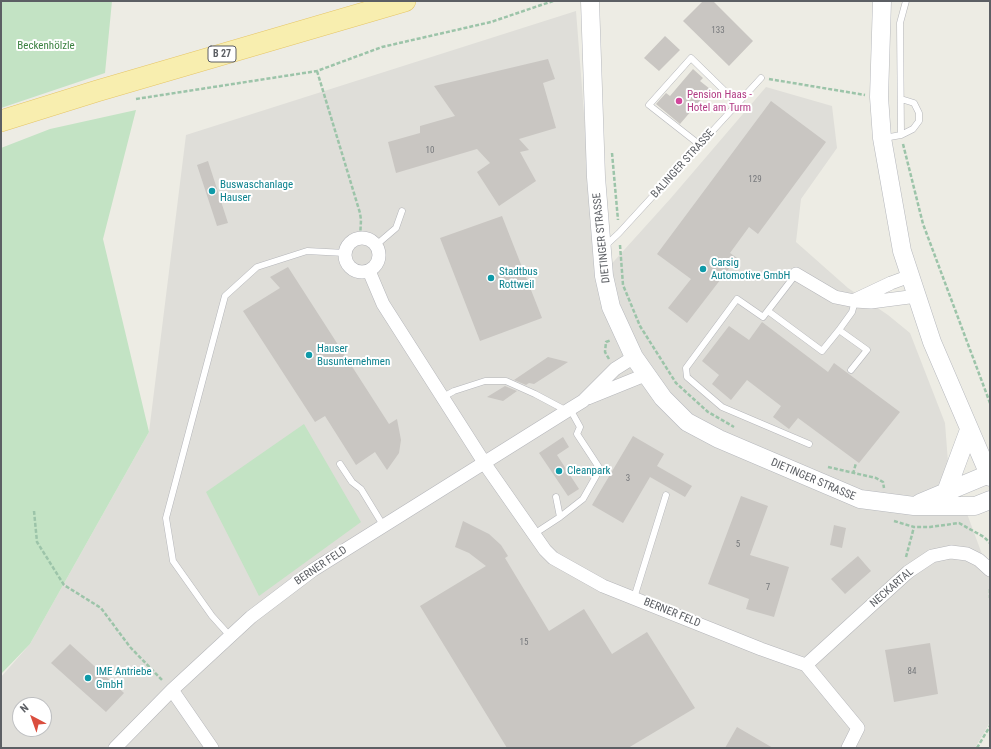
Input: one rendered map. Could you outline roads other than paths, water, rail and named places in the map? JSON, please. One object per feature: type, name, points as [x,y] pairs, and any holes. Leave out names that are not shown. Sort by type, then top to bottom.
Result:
[{"type":"main road","name":"B 27","points":[[1,121],[97,91],[406,1]]},
{"type":"street","name":"DIETINGER STRASSE","points":[[590,1],[596,176],[603,248],[604,276],[611,307],[634,357],[645,375],[663,398],[687,422],[719,439],[860,499],[914,506],[975,506],[990,500]]},
{"type":"street","points":[[882,1],[879,97],[882,138],[902,251],[932,342],[969,430],[990,475],[914,506]]},
{"type":"street","points":[[360,239],[371,242],[376,246],[379,255],[378,260],[369,270],[359,272],[350,267],[345,258],[345,253],[350,244],[360,239]]},
{"type":"street","name":"BERNER FELD","points":[[369,270],[383,304],[442,397],[485,464],[534,534],[553,558],[592,581],[761,649],[806,665]]},
{"type":"street","points":[[796,274],[835,297],[871,302],[917,296]]},
{"type":"street","points":[[855,300],[890,283],[910,276]]},
{"type":"street","name":"BERNER FELD","points":[[115,748],[172,690],[251,616],[313,570],[383,525],[485,464],[569,410],[583,400],[615,369],[634,357]]},
{"type":"street","name":"BERNER FELD","points":[[583,400],[645,375]]},
{"type":"street","points":[[946,492],[969,430]]},
{"type":"street","name":"NECKARTAL","points":[[806,665],[908,572],[932,556],[951,552],[967,554],[979,560],[990,570]]},
{"type":"street","points":[[806,665],[858,728],[848,748]]},
{"type":"street","points":[[172,690],[212,748]]},
{"type":"lane","points":[[901,135],[900,23],[906,1]]},
{"type":"lane","points":[[700,145],[649,104],[691,58],[738,104]]},
{"type":"lane","name":"BALINGER STRASSE","points":[[603,248],[619,233],[761,78]]},
{"type":"lane","points":[[882,138],[901,135],[913,129],[919,122],[919,113],[914,103],[901,99]]},
{"type":"lane","points":[[376,246],[396,228],[402,211]]},
{"type":"lane","points":[[230,636],[212,616],[172,561],[166,518],[225,296],[257,267],[307,250],[345,253]]},
{"type":"lane","points":[[796,274],[763,317],[737,299],[686,368],[687,377],[722,407],[809,444]]},
{"type":"lane","points":[[768,311],[822,351],[852,312],[855,300]]},
{"type":"lane","points":[[839,330],[867,350],[850,370]]},
{"type":"lane","points":[[442,397],[454,391],[485,381],[506,381],[569,410],[580,427],[578,434],[600,469],[583,499],[534,534]]},
{"type":"lane","points":[[340,464],[352,482],[360,489],[383,525]]},
{"type":"lane","points":[[634,598],[666,495]]},
{"type":"lane","points":[[556,497],[560,516]]},
{"type":"place","name":"Pension Haas - Hotel am Turm","points":[[679,101]]},
{"type":"place","name":"Buswaschanlage Hauser","points":[[212,191]]},
{"type":"place","name":"Carsig Automotive GmbH","points":[[703,269]]},
{"type":"place","name":"Stadtbus Rottweil","points":[[491,278]]},
{"type":"place","name":"Hauser Busunternehmen","points":[[309,355]]},
{"type":"place","name":"Cleanpark","points":[[559,471]]},
{"type":"place","name":"IME Antriebe GmbH","points":[[88,678]]},
{"type":"park label","name":"Beckenhölzle","points":[[46,46]]}]
